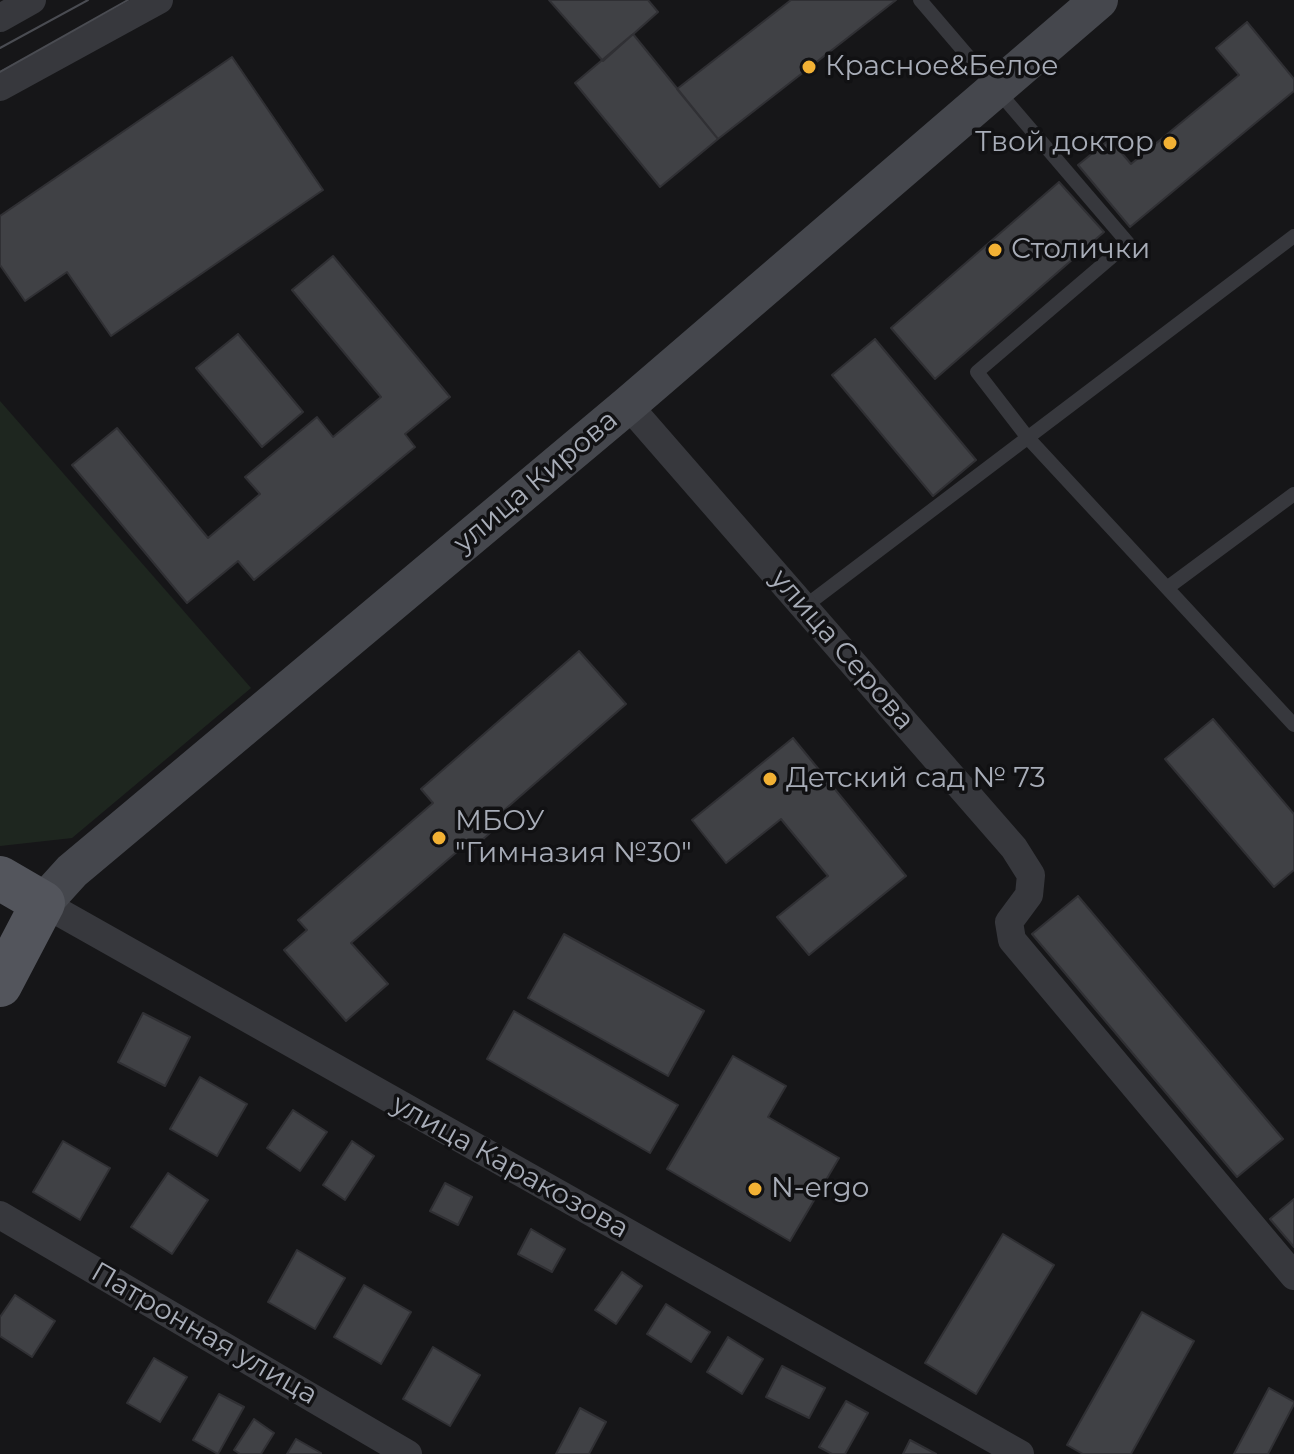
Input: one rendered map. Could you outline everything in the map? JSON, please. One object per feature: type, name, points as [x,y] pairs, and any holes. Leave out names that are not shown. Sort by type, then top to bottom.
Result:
[{"type":"main road","name":"улица Кирова","points":[[0,985],[43,903],[72,871],[628,405],[1099,0]]},
{"type":"main road","name":"улица Каракозова","points":[[0,878],[43,903]]},
{"type":"street","points":[[0,18],[32,0]]},
{"type":"street","points":[[0,87],[159,0]]},
{"type":"street","name":"улица Серова","points":[[628,405],[1014,848],[1031,875],[1029,895],[1009,922],[1012,940],[1294,1276]]},
{"type":"street","name":"улица Каракозова","points":[[43,903],[991,1447],[1020,1454]]},
{"type":"street","name":"Патронная улица","points":[[0,1215],[408,1454]]},
{"type":"lane","points":[[920,0],[1128,243],[977,372],[1028,438],[1294,725]]},
{"type":"lane","points":[[804,607],[1294,236]]},
{"type":"lane","points":[[1167,588],[1294,494]]},
{"type":"shaded area","points":[[0,401],[251,688],[72,838],[0,846]]},
{"type":"building","points":[[549,0],[648,0],[658,12],[603,61]]},
{"type":"building","points":[[791,0],[896,0],[718,139],[677,89]]},
{"type":"building","points":[[1247,22],[1294,79],[1294,91],[1130,227],[1078,165],[1110,139],[1131,164],[1239,75],[1216,48]]},
{"type":"building","points":[[633,34],[718,139],[660,187],[575,83]]},
{"type":"building","points":[[232,57],[323,190],[111,336],[67,272],[25,301],[0,265],[0,216]]},
{"type":"building","points":[[1059,182],[1104,232],[935,379],[891,328]]},
{"type":"building","points":[[333,256],[450,397],[405,434],[415,447],[254,580],[238,561],[187,603],[72,465],[117,428],[208,538],[260,494],[245,477],[317,417],[333,437],[381,397],[292,290]]},
{"type":"building","points":[[238,334],[303,412],[262,447],[196,368]]},
{"type":"building","points":[[875,339],[976,460],[933,496],[832,375]]},
{"type":"building","name":"МБОУ \"Гимназия №30\"","points":[[579,651],[626,704],[486,826],[491,832],[471,850],[466,844],[351,943],[388,984],[346,1021],[284,950],[307,930],[298,920],[433,803],[421,789]]},
{"type":"building","points":[[1213,719],[1294,814],[1294,870],[1274,887],[1165,759]]},
{"type":"building","points":[[793,738],[906,876],[809,955],[777,917],[828,876],[781,819],[726,863],[692,820]]},
{"type":"building","points":[[1078,896],[1283,1139],[1237,1177],[1032,934]]},
{"type":"building","points":[[564,934],[704,1011],[668,1076],[528,998]]},
{"type":"building","points":[[514,1011],[678,1105],[650,1153],[487,1059]]},
{"type":"building","points":[[143,1013],[190,1037],[165,1086],[118,1062]]},
{"type":"building","points":[[733,1056],[786,1086],[768,1117],[839,1158],[790,1241],[667,1169]]},
{"type":"building","points":[[200,1077],[247,1104],[217,1156],[170,1129]]},
{"type":"building","points":[[293,1110],[327,1132],[300,1171],[267,1148]]},
{"type":"building","points":[[63,1141],[110,1168],[80,1220],[33,1192]]},
{"type":"building","points":[[352,1141],[374,1156],[345,1200],[323,1185]]},
{"type":"building","points":[[168,1173],[208,1200],[172,1254],[131,1227]]},
{"type":"building","points":[[445,1183],[472,1197],[458,1225],[430,1211]]},
{"type":"building","points":[[1294,1199],[1294,1247],[1270,1219]]},
{"type":"building","points":[[531,1229],[565,1249],[552,1272],[518,1254]]},
{"type":"building","points":[[1003,1234],[1054,1265],[976,1394],[925,1363]]},
{"type":"building","points":[[297,1250],[345,1278],[315,1329],[268,1302]]},
{"type":"building","points":[[622,1272],[642,1286],[616,1324],[595,1310]]},
{"type":"building","points":[[364,1285],[411,1312],[381,1364],[334,1337]]},
{"type":"building","points":[[15,1295],[55,1321],[32,1357],[0,1336],[0,1317]]},
{"type":"building","points":[[666,1304],[710,1332],[691,1362],[647,1334]]},
{"type":"building","points":[[1142,1312],[1194,1341],[1131,1454],[1083,1454],[1067,1445]]},
{"type":"building","points":[[728,1337],[763,1359],[742,1394],[707,1372]]},
{"type":"building","points":[[433,1347],[480,1375],[450,1426],[403,1399]]},
{"type":"building","points":[[154,1358],[187,1377],[160,1422],[127,1403]]},
{"type":"building","points":[[782,1366],[825,1388],[809,1418],[766,1397]]},
{"type":"building","points":[[1269,1388],[1294,1404],[1268,1454],[1234,1454]]},
{"type":"building","points":[[219,1394],[244,1407],[218,1454],[193,1440]]},
{"type":"building","points":[[846,1401],[868,1413],[845,1454],[832,1454],[819,1447]]},
{"type":"building","points":[[580,1408],[606,1422],[589,1454],[556,1454]]},
{"type":"building","points":[[254,1419],[274,1433],[261,1454],[240,1454],[234,1450]]},
{"type":"building","points":[[296,1439],[321,1453],[321,1454],[287,1454]]},
{"type":"building","points":[[910,1440],[936,1454],[903,1454]]},
{"type":"tram line","points":[[0,48],[88,0]]},
{"type":"tram line","points":[[0,72],[128,0]]},
{"type":"place","name":"Красное&Белое","points":[[809,67]]},
{"type":"place","name":"Твой доктор","points":[[1170,143]]},
{"type":"place","name":"Столички","points":[[995,250]]},
{"type":"place","name":"Детский сад № 73","points":[[770,779]]},
{"type":"place","name":"МБОУ \"Гимназия №30\"","points":[[439,838]]},
{"type":"place","name":"N-ergo","points":[[755,1189]]}]
